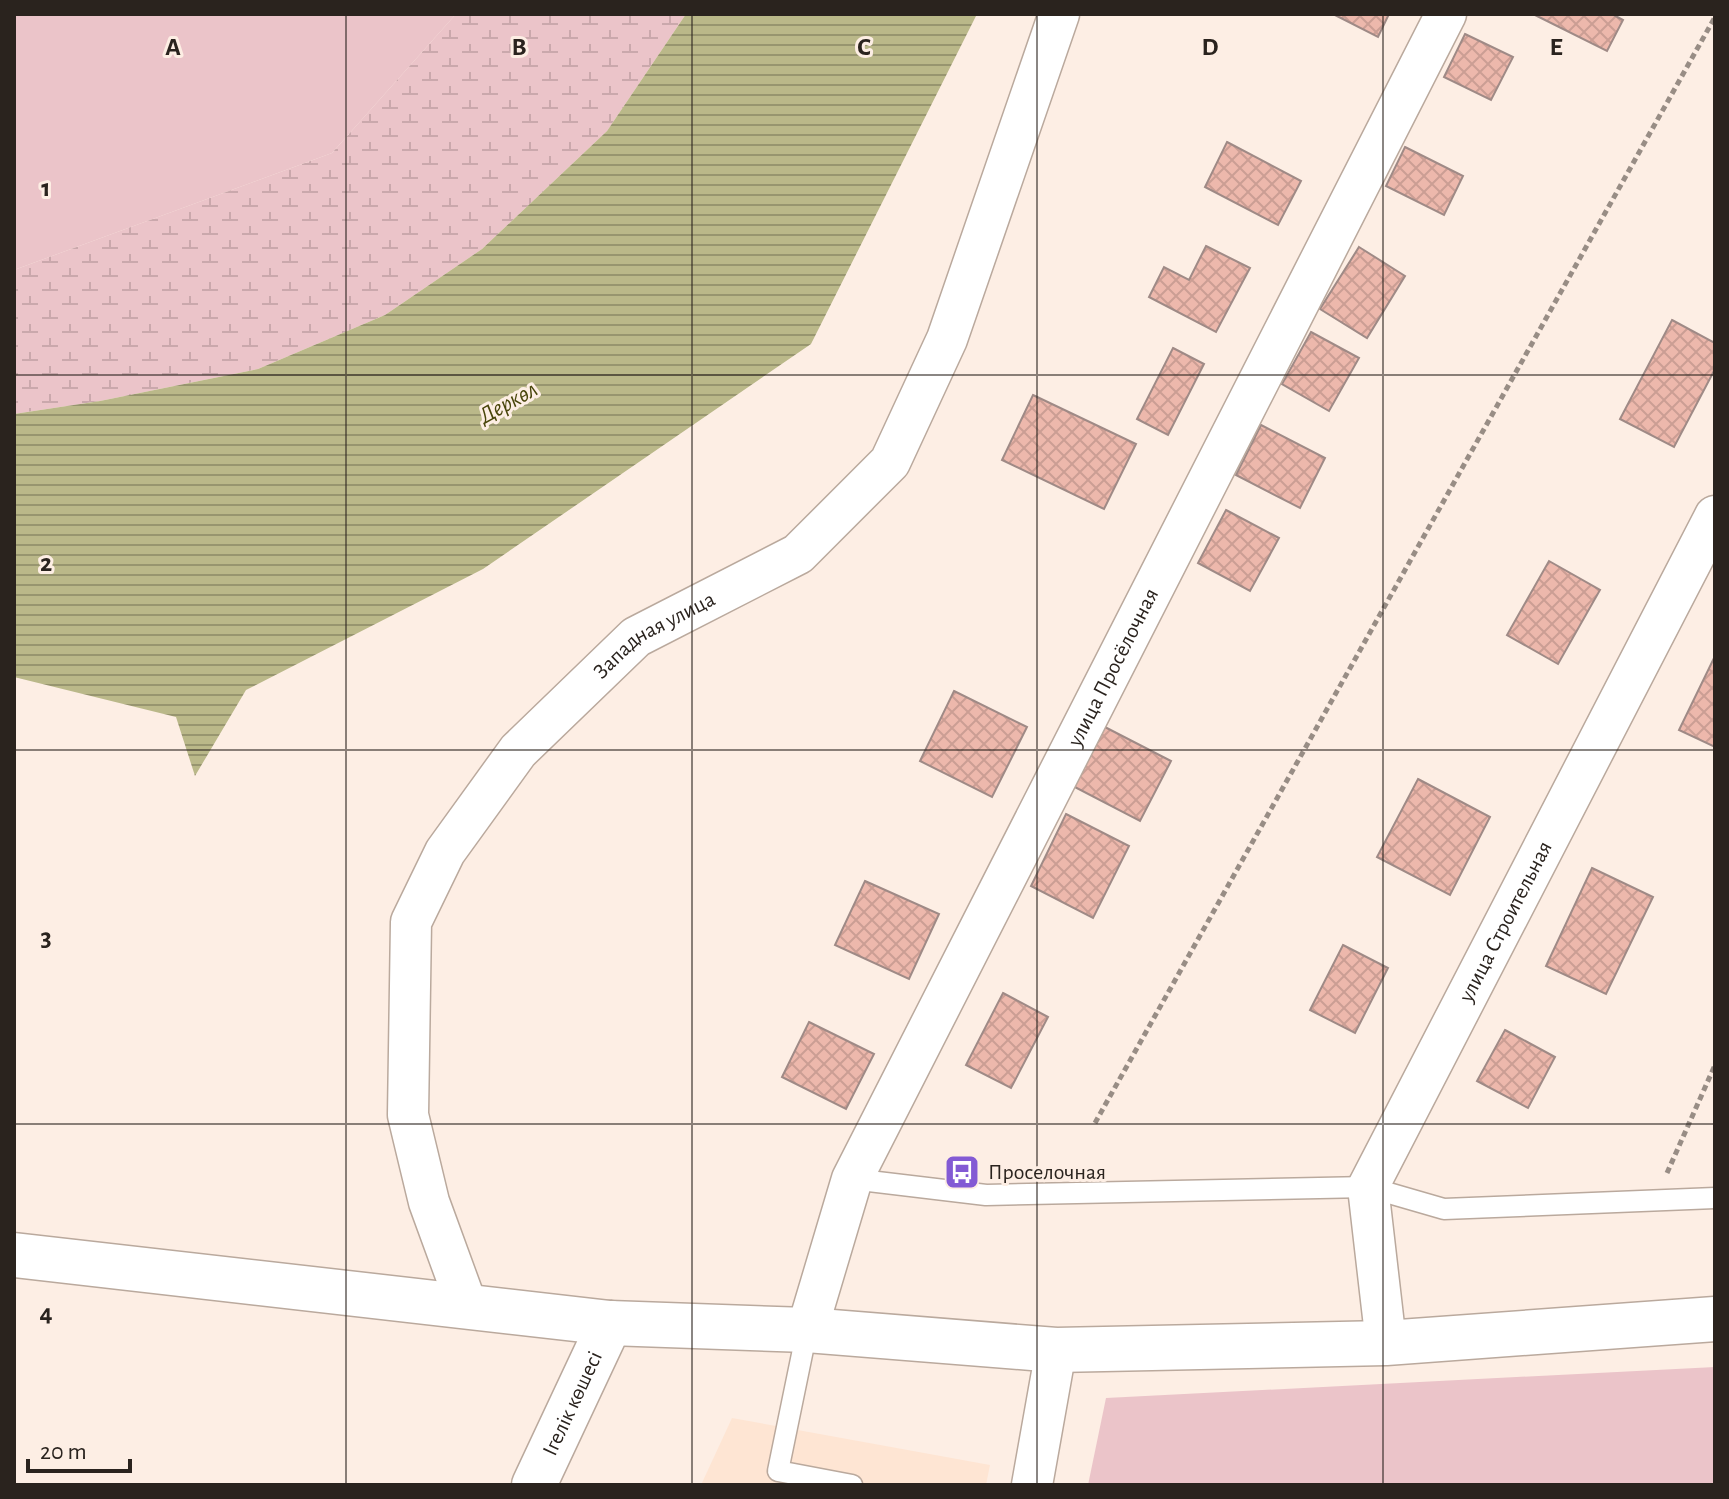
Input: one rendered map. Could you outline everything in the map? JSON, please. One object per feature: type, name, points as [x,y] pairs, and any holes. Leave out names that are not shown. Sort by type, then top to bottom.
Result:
[{"type":"main road","points":[[14,1255],[610,1323],[807,1330],[1056,1350],[1386,1343],[1715,1319]]},
{"type":"main road","name":"Ігелік көшесі","points":[[534,1485],[610,1323]]},
{"type":"street","name":"Западная улица","points":[[467,1306],[429,1202],[408,1115],[411,922],[445,852],[518,751],[636,637],[798,554],[890,462],[947,339],[1059,14]]},
{"type":"street","name":"улица Просёлочная","points":[[807,1330],[852,1179],[1446,14]]},
{"type":"street","name":"улица Строительная","points":[[1368,1187],[1715,516]]},
{"type":"street","points":[[1368,1187],[1386,1343]]},
{"type":"street","points":[[1032,1485],[1056,1350]]},
{"type":"lane","points":[[852,1179],[986,1195],[1368,1187],[1444,1209],[1715,1198]]},
{"type":"lane","points":[[807,1330],[778,1471],[852,1485]]},
{"type":"path","points":[[1095,1123],[1715,17]]},
{"type":"path","points":[[1651,1201],[1671,1166],[1715,1065]]},
{"type":"shaded area","points":[[732,1418],[990,1465],[986,1485],[701,1485]]},
{"type":"green space","points":[[14,14],[456,14],[332,153],[14,270]]},
{"type":"green space","points":[[456,14],[686,14],[607,131],[482,249],[385,315],[258,369],[100,401],[14,414],[14,270],[332,153]]},
{"type":"green space","points":[[1715,1367],[1715,1485],[1088,1485],[1106,1398]]},
{"type":"water","name":"Деркөл","points":[[686,14],[977,14],[811,344],[483,569],[246,690],[195,776],[176,717],[14,677],[14,414],[100,401],[258,369],[385,315],[482,249],[607,131]]},
{"type":"building","points":[[1333,14],[1389,14],[1378,37]]},
{"type":"building","points":[[1533,14],[1612,14],[1623,20],[1607,51]]},
{"type":"building","points":[[1465,34],[1513,57],[1491,100],[1444,77]]},
{"type":"building","points":[[1227,142],[1301,181],[1278,225],[1205,187]]},
{"type":"building","points":[[1405,147],[1463,176],[1444,215],[1386,186]]},
{"type":"building","points":[[1206,246],[1250,268],[1216,332],[1149,297],[1164,267],[1189,280]]},
{"type":"building","points":[[1359,247],[1405,276],[1367,338],[1320,309]]},
{"type":"building","points":[[1672,320],[1715,343],[1715,369],[1674,447],[1620,419]]},
{"type":"building","points":[[1311,332],[1359,358],[1329,411],[1282,384]]},
{"type":"building","points":[[1173,348],[1204,364],[1168,435],[1137,419]]},
{"type":"building","points":[[1033,395],[1136,444],[1104,509],[1002,460]]},
{"type":"building","points":[[1261,425],[1325,458],[1300,508],[1236,475]]},
{"type":"building","points":[[1226,510],[1279,538],[1250,591],[1198,563]]},
{"type":"building","points":[[1549,561],[1600,590],[1558,664],[1507,635]]},
{"type":"building","points":[[1715,656],[1715,747],[1679,730]]},
{"type":"building","points":[[954,691],[1027,727],[992,797],[920,761]]},
{"type":"building","points":[[1099,724],[1171,761],[1140,821],[1069,784]]},
{"type":"building","points":[[1418,779],[1490,817],[1450,895],[1377,857]]},
{"type":"building","points":[[1066,814],[1129,846],[1093,918],[1031,886]]},
{"type":"building","points":[[1592,868],[1653,897],[1606,994],[1546,966]]},
{"type":"building","points":[[865,881],[939,914],[909,979],[835,945]]},
{"type":"building","points":[[1343,945],[1388,968],[1355,1033],[1310,1010]]},
{"type":"building","points":[[1003,993],[1048,1017],[1011,1088],[966,1065]]},
{"type":"building","points":[[809,1022],[874,1054],[846,1109],[782,1077]]},
{"type":"building","points":[[1505,1030],[1555,1057],[1528,1108],[1477,1081]]},
{"type":"place","name":"Проселочная","points":[[962,1172]]}]
